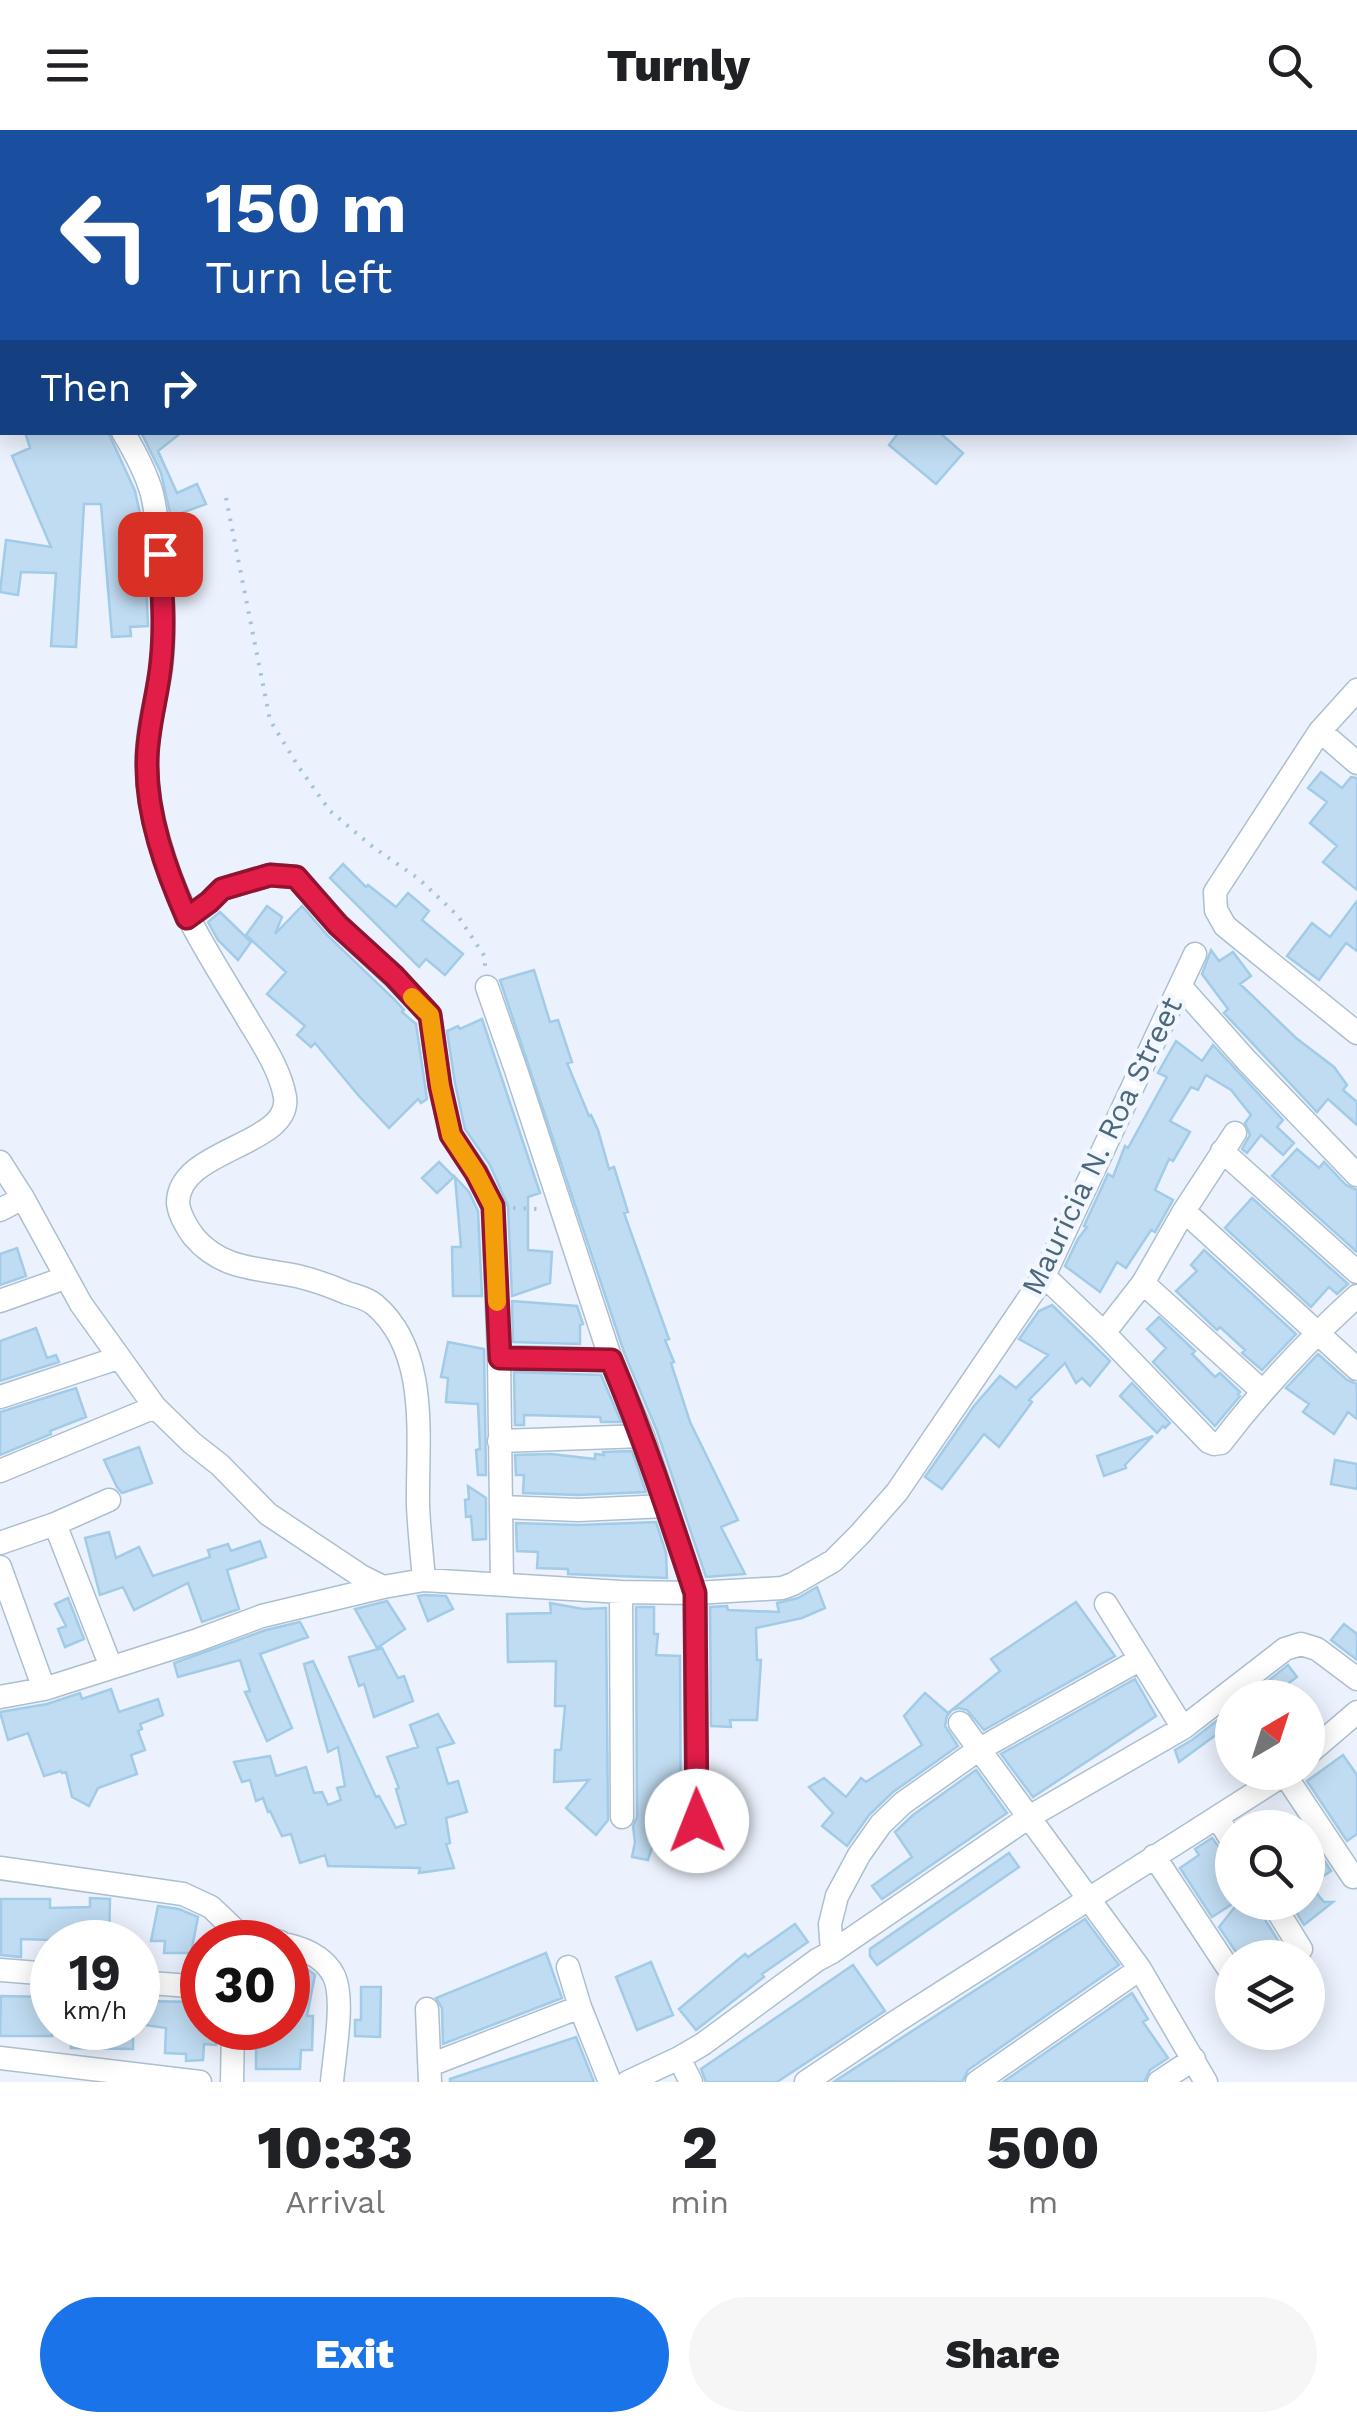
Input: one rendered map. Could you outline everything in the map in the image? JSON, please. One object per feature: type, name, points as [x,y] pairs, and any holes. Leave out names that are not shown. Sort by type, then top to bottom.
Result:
[{"type":"street","points":[[125,435],[138,456],[158,524],[164,614],[161,666],[149,734],[149,798],[163,855],[187,918],[271,1058],[286,1100],[272,1126],[204,1163],[185,1181],[178,1202],[186,1227],[203,1248],[229,1264],[301,1277],[372,1302],[398,1329],[411,1365],[420,1433],[418,1506],[424,1580]]},
{"type":"street","points":[[1357,690],[1320,731],[1215,892],[1216,910],[1225,926],[1357,1033]]},
{"type":"street","points":[[1320,731],[1357,763]]},
{"type":"street","points":[[187,918],[222,889],[270,875],[296,877],[338,925],[430,1015],[451,1135],[493,1206],[500,1358],[502,1584]]},
{"type":"street","name":"Mauricia N. Roa Street","points":[[0,1697],[44,1688],[262,1616],[424,1580],[695,1593],[782,1588],[833,1560],[897,1492],[1044,1276],[1195,954]]},
{"type":"street","points":[[487,987],[611,1360],[643,1436],[695,1593],[698,1860]]},
{"type":"street","points":[[1181,987],[1357,1175]]},
{"type":"street","points":[[1104,1333],[1143,1283],[1228,1142],[1357,1272]]},
{"type":"street","points":[[0,1162],[65,1278],[155,1407],[268,1514],[383,1587]]},
{"type":"street","points":[[0,1210],[23,1198]]},
{"type":"street","points":[[1184,1212],[1357,1369]]},
{"type":"street","points":[[1044,1276],[1214,1444],[1221,1443],[1261,1390],[1357,1296]]},
{"type":"street","points":[[0,1301],[65,1278]]},
{"type":"street","points":[[1143,1283],[1261,1390]]},
{"type":"street","points":[[0,1396],[118,1358]]},
{"type":"street","points":[[500,1358],[611,1360]]},
{"type":"street","points":[[0,1472],[155,1407]]},
{"type":"street","points":[[499,1441],[643,1436]]},
{"type":"street","points":[[0,1543],[109,1500]]},
{"type":"street","points":[[501,1507],[578,1510],[666,1506]]},
{"type":"street","points":[[55,1524],[111,1666]]},
{"type":"street","points":[[0,1567],[44,1688]]},
{"type":"street","points":[[621,1592],[622,1817]]},
{"type":"street","points":[[1106,1604],[1183,1728]]},
{"type":"street","points":[[628,2082],[679,2058],[1029,1817],[1183,1728],[1285,1649],[1301,1644],[1317,1650],[1357,1679]]},
{"type":"street","points":[[832,1952],[830,1924],[837,1896],[881,1824],[903,1803],[978,1750],[1139,1660]]},
{"type":"street","points":[[1325,1739],[1357,1712]]},
{"type":"street","points":[[960,1722],[1140,1969],[1206,2082]]},
{"type":"street","points":[[1229,1810],[1261,1790]]},
{"type":"street","points":[[1297,1790],[1354,1877]]},
{"type":"street","points":[[806,2082],[1215,1819]]},
{"type":"street","points":[[1154,1856],[1215,1948]]},
{"type":"street","points":[[0,1868],[184,1894],[211,1907],[222,1920]]},
{"type":"street","points":[[310,1953],[334,1975],[339,2000],[332,2082]]},
{"type":"street","points":[[568,1967],[610,2082]]},
{"type":"street","points":[[977,2082],[1140,1969]]},
{"type":"street","points":[[0,1970],[30,1972]]},
{"type":"street","points":[[427,2010],[430,2074],[580,2007]]},
{"type":"street","points":[[232,2082],[233,2050]]},
{"type":"street","points":[[0,2058],[200,2082]]},
{"type":"street","points":[[679,2058],[691,2082]]},
{"type":"street","points":[[1159,2082],[1194,2058]]},
{"type":"path","points":[[226,498],[270,720],[330,811],[419,879],[458,916],[485,957],[487,987]]},
{"type":"path","points":[[493,1206],[561,1210]]},
{"type":"building","points":[[26,435],[109,435],[135,491],[143,528],[118,538],[144,538],[148,626],[130,627],[131,636],[112,637],[101,504],[84,504],[76,647],[51,646],[56,573],[21,572],[18,595],[0,592],[6,540],[51,547],[12,456],[30,448]]},
{"type":"building","points":[[142,435],[178,435],[158,451],[177,493],[197,484],[206,504],[171,517],[161,473]]},
{"type":"building","points":[[897,435],[942,435],[963,453],[936,484],[889,445]]},
{"type":"building","points":[[1321,772],[1342,788],[1351,777],[1357,778],[1357,890],[1323,862],[1337,846],[1310,823],[1327,802],[1308,788]]},
{"type":"building","points":[[343,864],[366,887],[396,907],[408,893],[429,911],[422,920],[463,954],[445,975],[426,959],[419,967],[330,878]]},
{"type":"building","points":[[1357,901],[1357,951],[1346,943],[1319,980],[1287,956],[1312,923],[1330,937]]},
{"type":"building","points":[[267,906],[282,917],[275,934],[302,906],[416,1024],[427,1099],[421,1103],[418,1099],[389,1128],[315,1043],[311,1047],[297,1035],[305,1026],[267,994],[286,972],[246,935]]},
{"type":"building","points":[[220,912],[251,942],[238,960],[218,940],[208,922]]},
{"type":"building","points":[[1211,950],[1219,961],[1233,952],[1251,976],[1240,984],[1296,1038],[1334,1067],[1347,1085],[1343,1090],[1357,1102],[1357,1125],[1328,1099],[1317,1112],[1224,1013],[1228,1009],[1202,974]]},
{"type":"building","points":[[534,970],[550,1022],[558,1020],[572,1062],[567,1063],[598,1130],[609,1169],[614,1167],[628,1212],[624,1213],[669,1339],[665,1340],[690,1422],[738,1520],[721,1527],[745,1574],[706,1577],[657,1431],[625,1355],[500,980]]},
{"type":"building","points":[[482,1019],[540,1193],[528,1197],[528,1250],[552,1252],[550,1283],[512,1296],[508,1206],[490,1165],[465,1129],[447,1031]]},
{"type":"building","points":[[1176,1041],[1202,1061],[1213,1045],[1283,1120],[1277,1127],[1294,1143],[1283,1155],[1261,1135],[1247,1153],[1242,1149],[1250,1135],[1245,1123],[1251,1115],[1231,1090],[1206,1075],[1198,1090],[1191,1087],[1170,1121],[1190,1132],[1173,1161],[1169,1159],[1155,1190],[1173,1200],[1155,1232],[1151,1230],[1126,1268],[1117,1262],[1100,1292],[1065,1266],[1087,1227],[1084,1226],[1108,1174],[1113,1177],[1125,1146],[1128,1148],[1167,1077],[1158,1073]]},
{"type":"building","points":[[1297,1149],[1319,1168],[1324,1162],[1346,1185],[1357,1190],[1357,1252],[1272,1176]]},
{"type":"building","points":[[439,1162],[454,1177],[437,1193],[422,1178]]},
{"type":"building","points":[[455,1177],[469,1192],[478,1211],[482,1296],[453,1296],[452,1247],[461,1247]]},
{"type":"building","points":[[1252,1198],[1348,1284],[1337,1294],[1329,1287],[1311,1307],[1225,1228]]},
{"type":"building","points":[[17,1248],[26,1276],[0,1285],[0,1254]]},
{"type":"building","points":[[1204,1250],[1296,1334],[1262,1370],[1220,1327],[1217,1330],[1176,1291],[1197,1271],[1191,1265]]},
{"type":"building","points":[[512,1301],[577,1306],[583,1324],[580,1344],[513,1342]]},
{"type":"building","points":[[1052,1305],[1110,1361],[1090,1386],[1082,1378],[1076,1383],[1065,1363],[1029,1400],[1032,1402],[999,1447],[984,1434],[942,1489],[925,1477],[974,1406],[1000,1376],[1016,1388],[1048,1355],[1019,1339],[1039,1311]]},
{"type":"building","points":[[1159,1317],[1195,1351],[1192,1354],[1215,1377],[1220,1373],[1240,1392],[1215,1426],[1153,1362],[1166,1348],[1147,1329]]},
{"type":"building","points":[[36,1328],[47,1358],[56,1355],[59,1362],[0,1381],[0,1341]]},
{"type":"building","points":[[448,1342],[484,1349],[486,1475],[478,1475],[478,1404],[446,1402],[448,1378],[441,1377]]},
{"type":"building","points":[[1318,1354],[1357,1384],[1357,1419],[1348,1412],[1334,1434],[1303,1412],[1309,1404],[1286,1388]]},
{"type":"building","points":[[514,1372],[601,1375],[621,1422],[601,1422],[600,1417],[524,1415],[524,1425],[515,1425]]},
{"type":"building","points":[[1132,1383],[1170,1423],[1157,1433],[1120,1396]]},
{"type":"building","points":[[76,1388],[86,1417],[0,1455],[0,1412]]},
{"type":"building","points":[[1153,1436],[1126,1468],[1104,1476],[1097,1456]]},
{"type":"building","points":[[139,1447],[152,1483],[122,1493],[104,1460]]},
{"type":"building","points":[[632,1451],[646,1492],[523,1493],[524,1475],[516,1475],[515,1455],[595,1459],[595,1454],[604,1455],[603,1452]]},
{"type":"building","points":[[1335,1460],[1357,1464],[1357,1489],[1331,1484]]},
{"type":"building","points":[[468,1486],[486,1498],[486,1539],[473,1540],[471,1516],[466,1517]]},
{"type":"building","points":[[656,1522],[666,1553],[667,1578],[568,1574],[568,1569],[537,1568],[538,1552],[517,1551],[516,1523]]},
{"type":"building","points":[[109,1532],[116,1558],[139,1547],[153,1576],[210,1557],[208,1550],[228,1544],[231,1551],[260,1541],[266,1557],[227,1570],[239,1609],[202,1622],[188,1583],[134,1610],[123,1587],[100,1595],[85,1538]]},
{"type":"building","points":[[817,1587],[825,1608],[802,1618],[756,1628],[757,1660],[761,1660],[757,1720],[730,1720],[731,1727],[711,1726],[710,1607],[779,1612],[777,1603],[798,1598]]},
{"type":"building","points":[[418,1596],[446,1596],[453,1609],[428,1621]]},
{"type":"building","points":[[68,1598],[84,1639],[65,1647],[58,1629],[66,1626],[55,1604]]},
{"type":"building","points":[[387,1601],[405,1629],[377,1648],[355,1609]]},
{"type":"building","points":[[1076,1602],[1115,1656],[984,1730],[967,1710],[952,1710],[945,1726],[958,1746],[893,1792],[869,1815],[847,1846],[822,1826],[833,1813],[809,1787],[824,1778],[846,1797],[861,1778],[866,1782],[922,1745],[904,1716],[925,1693],[948,1713],[1000,1671],[991,1659]]},
{"type":"building","points":[[550,1603],[583,1609],[606,1608],[608,1820],[596,1835],[566,1808],[589,1780],[554,1782],[555,1750],[561,1750],[565,1706],[555,1706],[556,1661],[508,1662],[507,1614],[551,1613]]},
{"type":"building","points":[[636,1607],[654,1607],[656,1655],[680,1656],[681,1843],[653,1844],[648,1860],[632,1857],[637,1817]]},
{"type":"building","points":[[300,1622],[308,1637],[260,1654],[292,1728],[267,1741],[245,1692],[250,1691],[240,1660],[178,1677],[174,1663]]},
{"type":"building","points":[[1344,1624],[1357,1634],[1357,1660],[1331,1640]]},
{"type":"building","points":[[382,1648],[398,1678],[404,1676],[413,1701],[374,1717],[364,1684],[359,1686],[349,1657]]},
{"type":"building","points":[[313,1661],[376,1797],[379,1796],[396,1828],[406,1824],[396,1789],[399,1788],[387,1757],[418,1747],[410,1725],[438,1714],[454,1743],[437,1748],[448,1784],[458,1781],[467,1812],[446,1818],[450,1843],[446,1844],[454,1868],[419,1873],[420,1868],[328,1866],[325,1855],[300,1863],[291,1834],[282,1836],[263,1798],[256,1801],[250,1780],[242,1782],[234,1762],[270,1756],[276,1776],[306,1767],[314,1793],[322,1792],[328,1805],[341,1800],[337,1788],[345,1786],[338,1747],[328,1752],[304,1664]]},
{"type":"building","points":[[1288,1665],[1297,1677],[1293,1680],[1269,1680]]},
{"type":"building","points":[[1135,1679],[1156,1716],[1033,1797],[1001,1754]]},
{"type":"building","points":[[111,1689],[119,1712],[158,1699],[163,1715],[140,1724],[142,1729],[138,1731],[145,1750],[131,1755],[137,1774],[98,1788],[89,1806],[72,1797],[66,1772],[44,1776],[28,1733],[8,1740],[0,1712],[47,1704],[80,1693],[82,1699]]},
{"type":"building","points":[[1215,1722],[1215,1736],[1179,1762],[1175,1750]]},
{"type":"building","points":[[1343,1755],[1357,1775],[1357,1834],[1347,1841],[1313,1790],[1325,1790],[1325,1768]]},
{"type":"building","points":[[976,1770],[1007,1813],[882,1899],[872,1886],[912,1857],[895,1832]]},
{"type":"building","points":[[1212,1838],[1215,1842],[1212,1917],[1180,1868],[1199,1855],[1195,1849]]},
{"type":"building","points":[[1009,1853],[1019,1867],[877,1965],[870,1949]]},
{"type":"building","points":[[90,1898],[110,1899],[110,1920],[30,1920],[30,1939],[21,1939],[21,1957],[1,1955],[1,1899],[50,1899],[50,1908],[90,1907]]},
{"type":"building","points":[[158,1906],[198,1917],[180,1920],[180,1953],[164,1953],[160,1920],[155,1920]]},
{"type":"building","points":[[1085,1919],[1119,1965],[968,2070],[962,2082],[835,2081]]},
{"type":"building","points":[[1225,1920],[1265,1920],[1278,1940],[1228,1940],[1219,1927]]},
{"type":"building","points":[[795,1924],[808,1942],[762,1974],[764,1977],[696,2030],[679,2009],[745,1954],[748,1957]]},
{"type":"building","points":[[546,1953],[562,1998],[443,2044],[442,2008],[436,1998]]},
{"type":"building","points":[[651,1962],[673,2015],[637,2030],[616,1977]]},
{"type":"building","points":[[853,1965],[885,2011],[777,2082],[706,2082],[701,2069]]},
{"type":"building","points":[[310,1971],[315,1975],[310,2001]]},
{"type":"building","points":[[361,1987],[381,1987],[380,2037],[355,2036],[355,2020],[361,2020]]},
{"type":"building","points":[[1132,1993],[1148,2019],[1143,2022],[1168,2058],[1150,2070],[1144,2082],[1003,2082]]},
{"type":"building","points":[[1,1996],[30,1997],[30,2036],[0,2036]]},
{"type":"building","points":[[160,2001],[180,2002],[180,2050],[204,2050],[203,2060],[186,2061],[186,2054],[165,2053],[166,2028],[160,2027]]},
{"type":"building","points":[[310,2016],[313,2016],[310,2050]]},
{"type":"building","points":[[576,2037],[594,2082],[450,2082],[450,2079]]},
{"type":"building","points":[[256,2050],[301,2050],[300,2069],[256,2069]]},
{"type":"slow traffic","points":[[412,997],[430,1015],[451,1135],[493,1206],[497,1302]]},
{"type":"route","points":[[160,554],[164,614],[161,666],[146,764],[149,798],[174,888],[187,918],[222,889],[270,875],[296,877],[338,925],[430,1015],[451,1135],[493,1206],[500,1358],[611,1360],[643,1436],[686,1564],[695,1593],[697,1821]]}]
